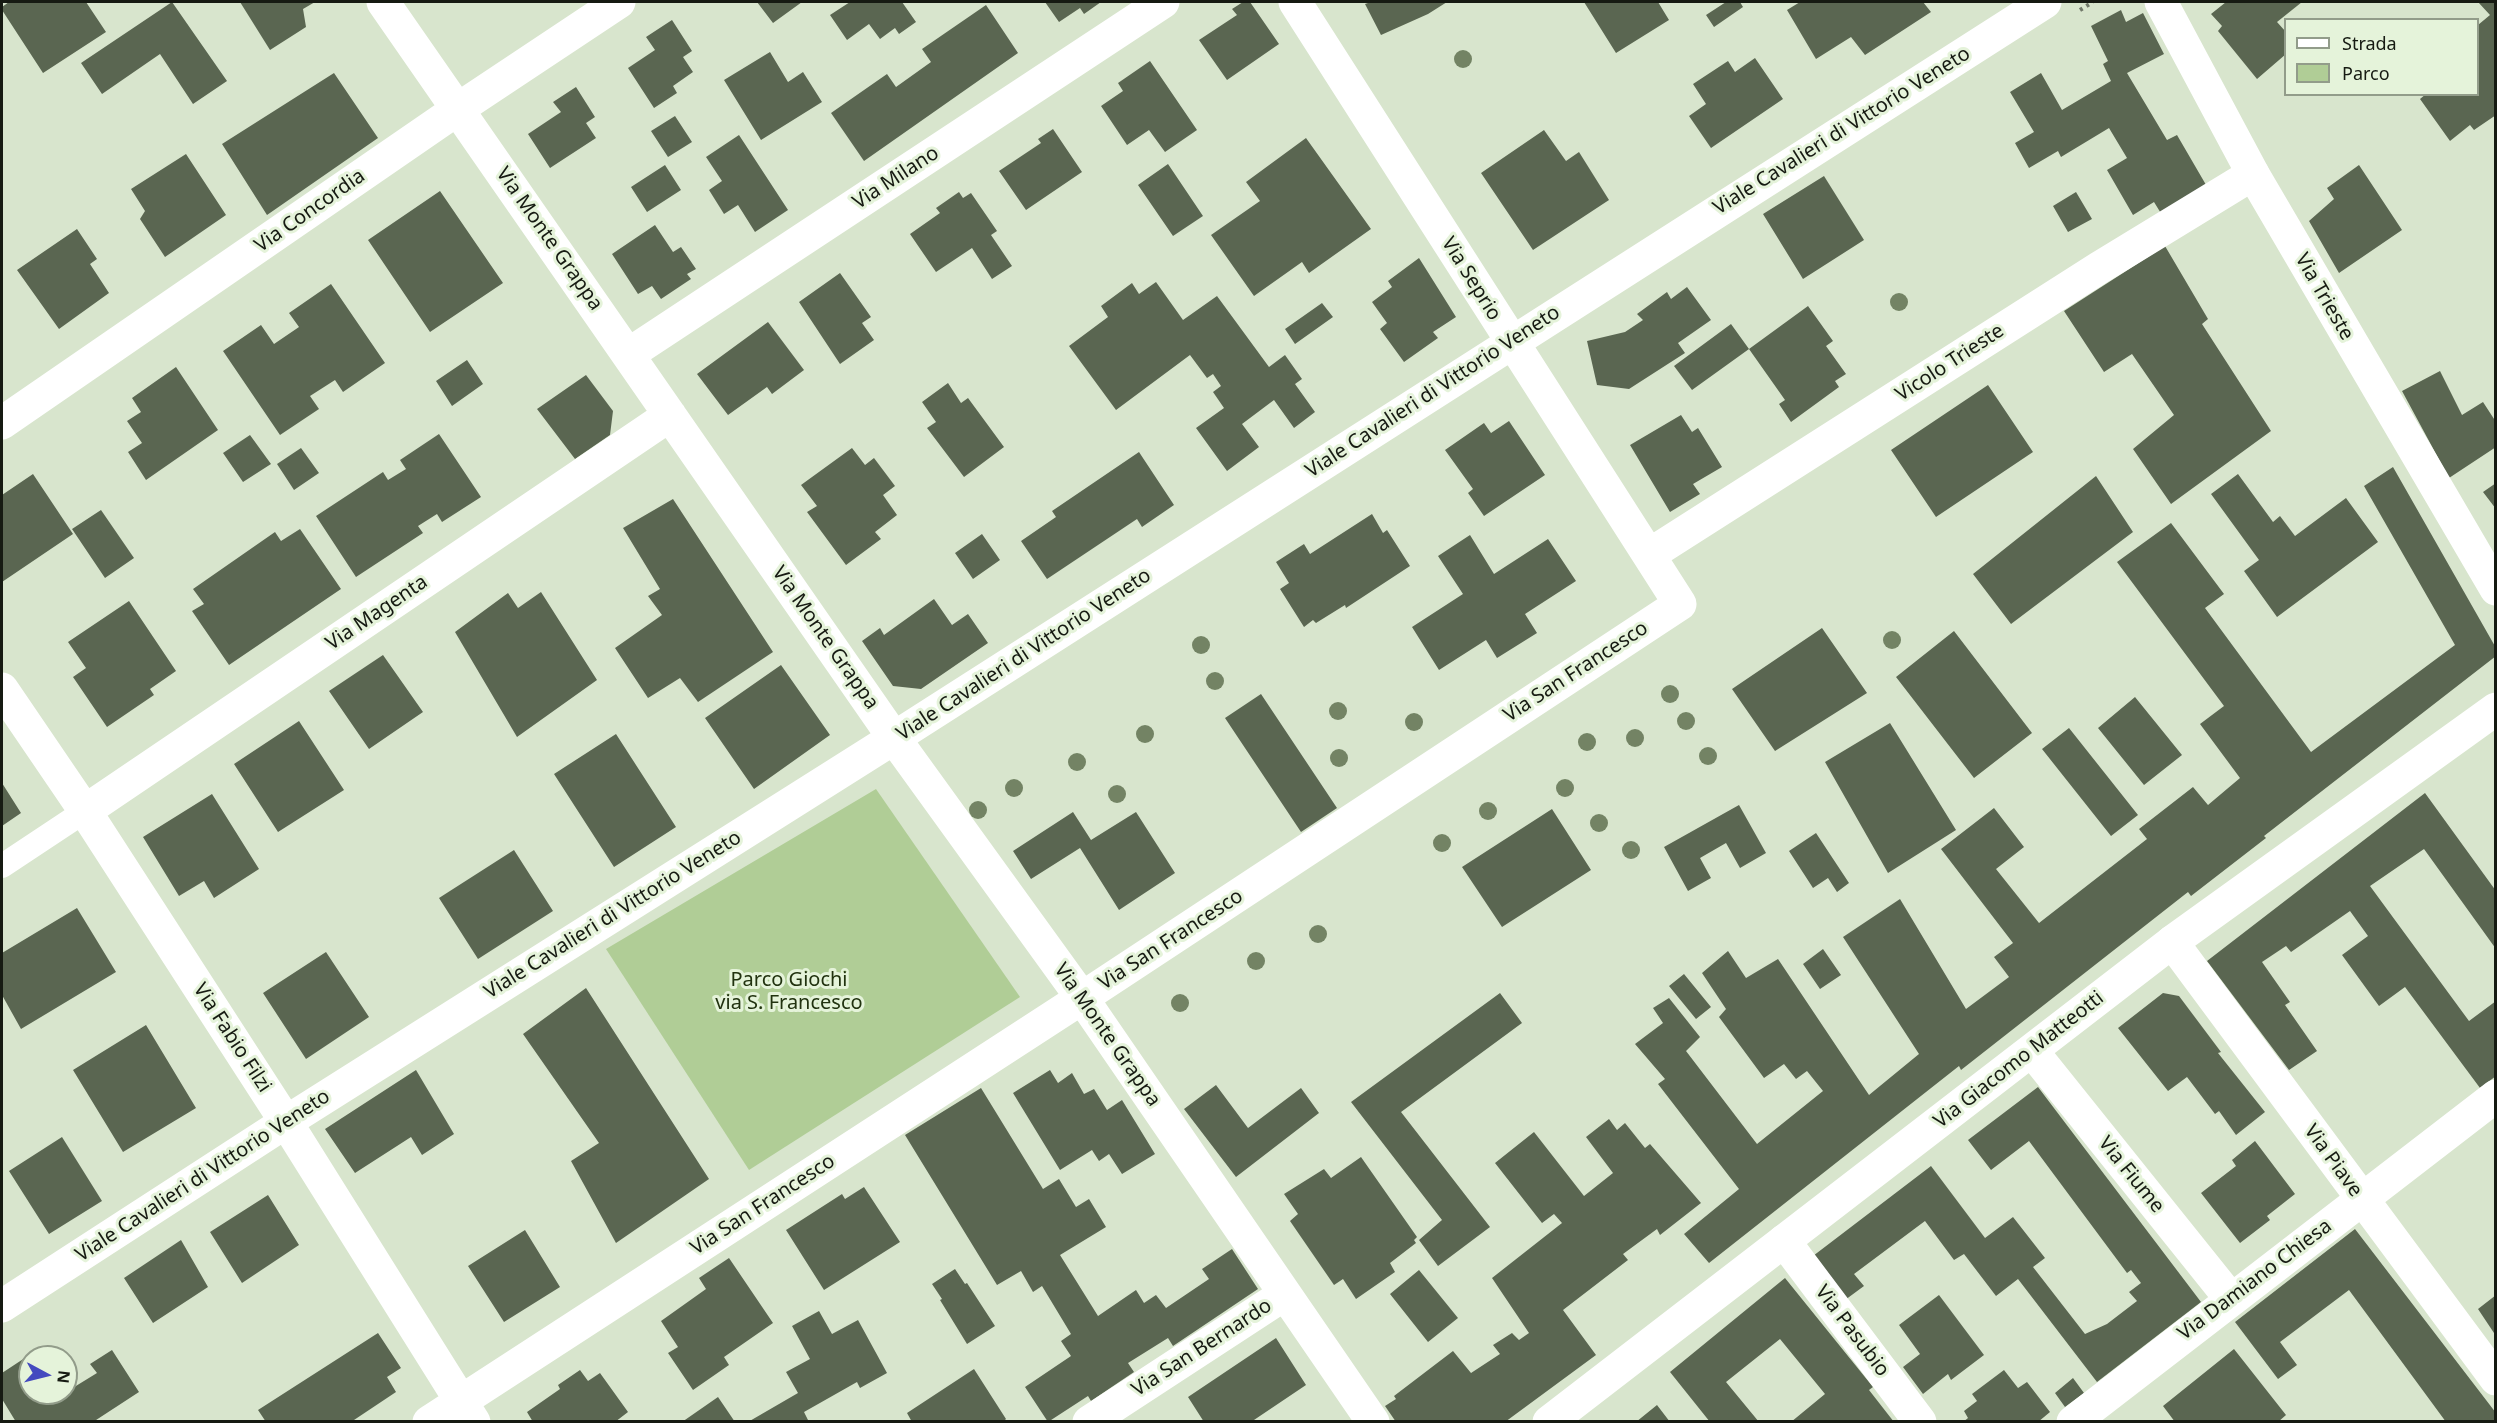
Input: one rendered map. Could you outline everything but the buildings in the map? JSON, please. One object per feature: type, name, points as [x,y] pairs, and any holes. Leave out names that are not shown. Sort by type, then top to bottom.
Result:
[{"type":"street","name":"Via Monte Grappa","points":[[382,2],[630,354],[894,738],[1083,998],[1373,1422]]},
{"type":"street","name":"Via Concordia","points":[[2,423],[458,109],[619,2]]},
{"type":"street","name":"Via Milano","points":[[630,354],[1163,2]]},
{"type":"street","name":"Via Seprio","points":[[1295,2],[1649,555]]},
{"type":"street","name":"Viale Cavalieri di Vittorio Veneto","points":[[2,1306],[286,1122],[894,738],[1511,341],[2045,2]]},
{"type":"street","name":"Via Trieste","points":[[2160,2],[2253,174],[2496,589]]},
{"type":"street","name":"Vicolo Trieste","points":[[1649,555],[2099,267],[2253,174]]},
{"type":"street","name":"Via Magenta","points":[[85,811],[670,415]]},
{"type":"street","name":"Via San Francesco","points":[[429,1422],[467,1411],[1083,998],[1680,604],[1649,555]]},
{"type":"street","name":"Via Fabio Filzi","points":[[2,689],[85,811],[286,1122],[467,1411]]},
{"type":"street","name":"Via Giacomo Matteotti","points":[[1549,1422],[2172,942],[2496,709]]},
{"type":"street","points":[[2,866],[85,811]]},
{"type":"street","name":"Via Piave","points":[[2172,942],[2496,1379]]},
{"type":"street","name":"Via Fiume","points":[[2032,1051],[2230,1298]]},
{"type":"street","name":"Via Damiano Chiesa","points":[[2073,1422],[2230,1298],[2496,1096]]},
{"type":"street","name":"Via Pasubio","points":[[1784,1240],[1920,1422]]},
{"type":"street","name":"Via San Bernardo","points":[[1089,1422],[1285,1293]]},
{"type":"green space","name":"Parco Giochi via S. Francesco","points":[[876,789],[1020,997],[749,1170],[606,949]]}]
